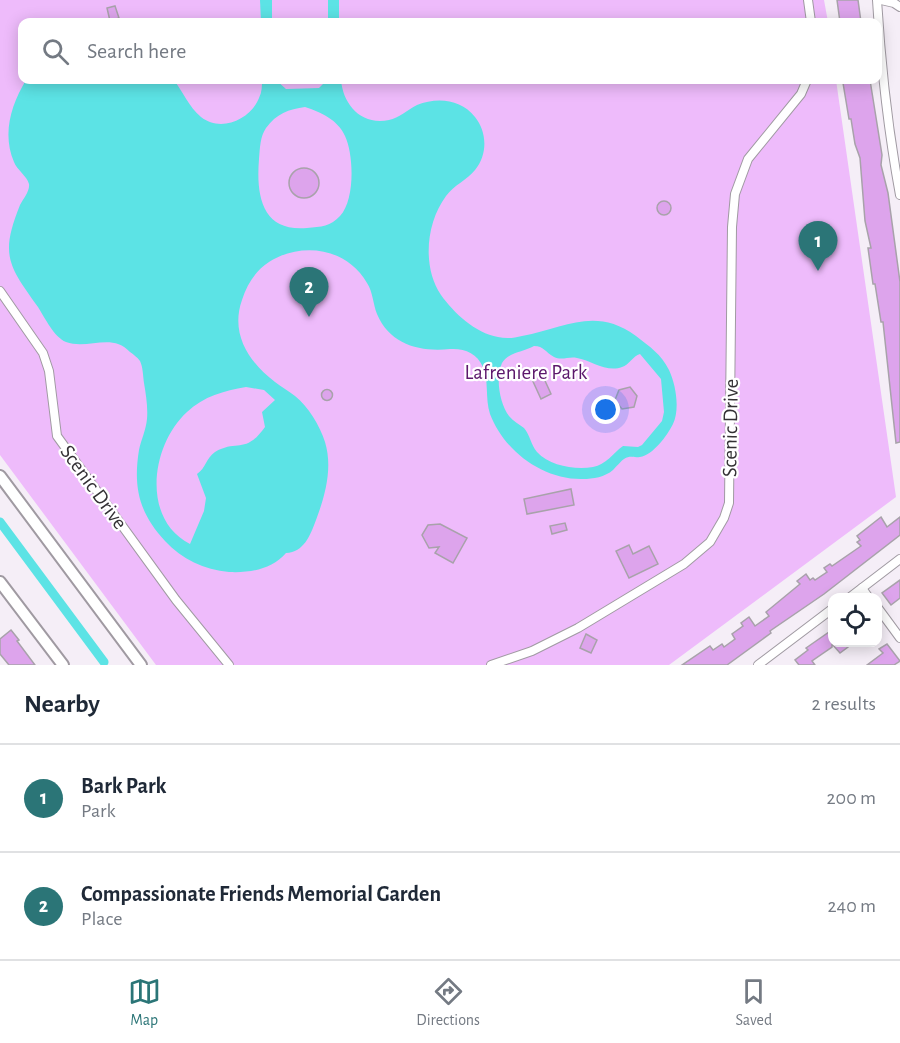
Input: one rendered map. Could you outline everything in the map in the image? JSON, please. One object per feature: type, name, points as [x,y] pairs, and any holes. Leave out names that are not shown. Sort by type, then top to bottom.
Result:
[{"type":"main road","points":[[0,476],[141,665]]},
{"type":"main road","points":[[0,582],[63,665]]},
{"type":"main road","points":[[127,646],[132,665]]},
{"type":"street","points":[[808,0],[810,18]]},
{"type":"street","points":[[879,18],[879,0],[900,7]]},
{"type":"street","points":[[882,67],[889,135],[900,195]]},
{"type":"street","name":"Scenic Drive","points":[[491,665],[537,648],[578,628],[684,564],[710,542],[724,518],[729,503],[732,227],[735,194],[748,159],[801,94],[805,84]]},
{"type":"street","name":"Scenic Drive","points":[[0,291],[43,353],[49,372],[57,436],[176,600],[229,665]]},
{"type":"street","points":[[855,593],[900,560]]},
{"type":"street","points":[[862,588],[866,593]]},
{"type":"street","points":[[758,665],[828,612]]},
{"type":"street","points":[[882,613],[900,638]]},
{"type":"green space","name":"Lafreniere Park","points":[[0,0],[824,0],[827,18],[18,18],[18,84],[837,84],[896,497],[669,665],[156,665],[0,455]]},
{"type":"water","points":[[260,0],[272,0],[272,18],[261,18]]},
{"type":"water","points":[[328,0],[339,0],[339,18],[328,18]]},
{"type":"water","points":[[24,84],[177,84],[201,117],[217,124],[234,121],[249,112],[260,96],[262,84],[280,84],[286,89],[319,88],[323,84],[341,84],[345,97],[355,111],[370,120],[379,121],[393,119],[425,102],[448,101],[463,106],[475,117],[482,129],[484,150],[475,170],[449,192],[434,219],[429,258],[431,272],[441,295],[452,309],[473,327],[501,338],[519,337],[580,322],[607,322],[621,327],[655,351],[669,370],[676,397],[673,424],[650,453],[645,456],[626,458],[603,476],[587,479],[568,478],[540,469],[515,451],[496,427],[490,414],[485,372],[477,358],[470,352],[460,349],[428,349],[407,344],[398,339],[383,325],[377,314],[369,287],[358,271],[336,255],[309,250],[282,255],[264,265],[249,283],[239,312],[240,336],[257,366],[295,396],[313,417],[323,436],[327,452],[328,472],[325,492],[306,542],[274,563],[253,571],[229,572],[211,569],[194,562],[179,553],[156,531],[140,499],[137,463],[146,427],[147,401],[140,361],[116,343],[74,344],[62,340],[50,327],[20,280],[10,259],[10,236],[20,205],[29,187],[10,151],[10,120],[16,99]],"holes":[[[305,107],[317,111],[338,125],[345,136],[350,154],[351,189],[345,209],[333,222],[317,227],[292,228],[271,218],[261,198],[258,173],[261,139],[270,123],[288,111]],[[534,346],[542,348],[557,358],[577,358],[610,368],[624,366],[640,354],[661,379],[664,412],[662,421],[642,445],[623,446],[598,466],[571,467],[556,464],[542,457],[533,446],[524,428],[509,416],[499,391],[500,369],[505,359]],[[246,387],[264,390],[275,400],[262,412],[265,427],[258,436],[246,444],[223,448],[215,452],[197,474],[206,498],[204,511],[190,544],[174,533],[164,517],[158,500],[159,462],[165,443],[175,426],[194,406],[222,392]]]},
{"type":"building","points":[[837,0],[858,0],[860,18],[839,18]]},
{"type":"building","points":[[115,6],[119,18],[109,18],[107,8]]},
{"type":"building","points":[[843,84],[871,84],[900,282],[900,442],[896,443],[883,322],[881,322],[875,284],[873,284],[868,248],[871,248],[865,221],[860,158],[851,119],[849,119]]},
{"type":"building","points":[[304,168],[315,172],[319,183],[315,194],[304,198],[293,194],[289,183],[293,172]]},
{"type":"building","points":[[664,201],[669,203],[671,208],[669,213],[664,215],[659,213],[657,208],[659,203]]},
{"type":"building","points":[[541,372],[551,394],[541,399],[531,377]]},
{"type":"building","points":[[630,387],[637,396],[634,407],[622,409],[615,400],[619,390]]},
{"type":"building","points":[[327,389],[333,395],[327,401],[321,395]]},
{"type":"building","points":[[571,489],[574,505],[527,514],[524,499]]},
{"type":"building","points":[[881,517],[887,527],[900,517],[900,535],[824,594],[770,631],[771,633],[727,665],[682,665],[710,646],[713,650],[722,644],[724,647],[735,639],[732,634],[743,626],[741,623],[749,617],[755,626],[769,616],[766,612],[800,584],[797,581],[806,574],[810,580],[813,578],[815,580],[827,572],[824,568],[830,564],[832,566],[861,546],[857,542],[860,540],[857,536]]},
{"type":"building","points":[[565,523],[567,530],[552,534],[550,526]]},
{"type":"building","points":[[440,524],[467,538],[453,563],[435,553],[439,547],[429,548],[422,535],[428,525]]},
{"type":"building","points":[[629,545],[633,554],[649,546],[658,564],[629,578],[616,551]]},
{"type":"building","points":[[900,580],[900,598],[891,605],[882,593]]},
{"type":"building","points":[[11,630],[35,665],[9,665],[0,654],[0,639]]},
{"type":"building","points":[[828,633],[828,647],[832,647],[812,661],[815,665],[799,665],[795,660],[808,650],[806,648]]},
{"type":"building","points":[[586,634],[597,640],[591,653],[580,648]]},
{"type":"building","points":[[887,644],[900,661],[894,665],[867,665],[883,653],[879,649]]},
{"type":"building","points":[[835,647],[848,647],[840,653]]},
{"type":"waterway","points":[[0,522],[104,662]]},
{"type":"place","name":"Bark Park","points":[[818,271]]},
{"type":"place","name":"Compassionate Friends Memorial Garden","points":[[309,317]]}]
